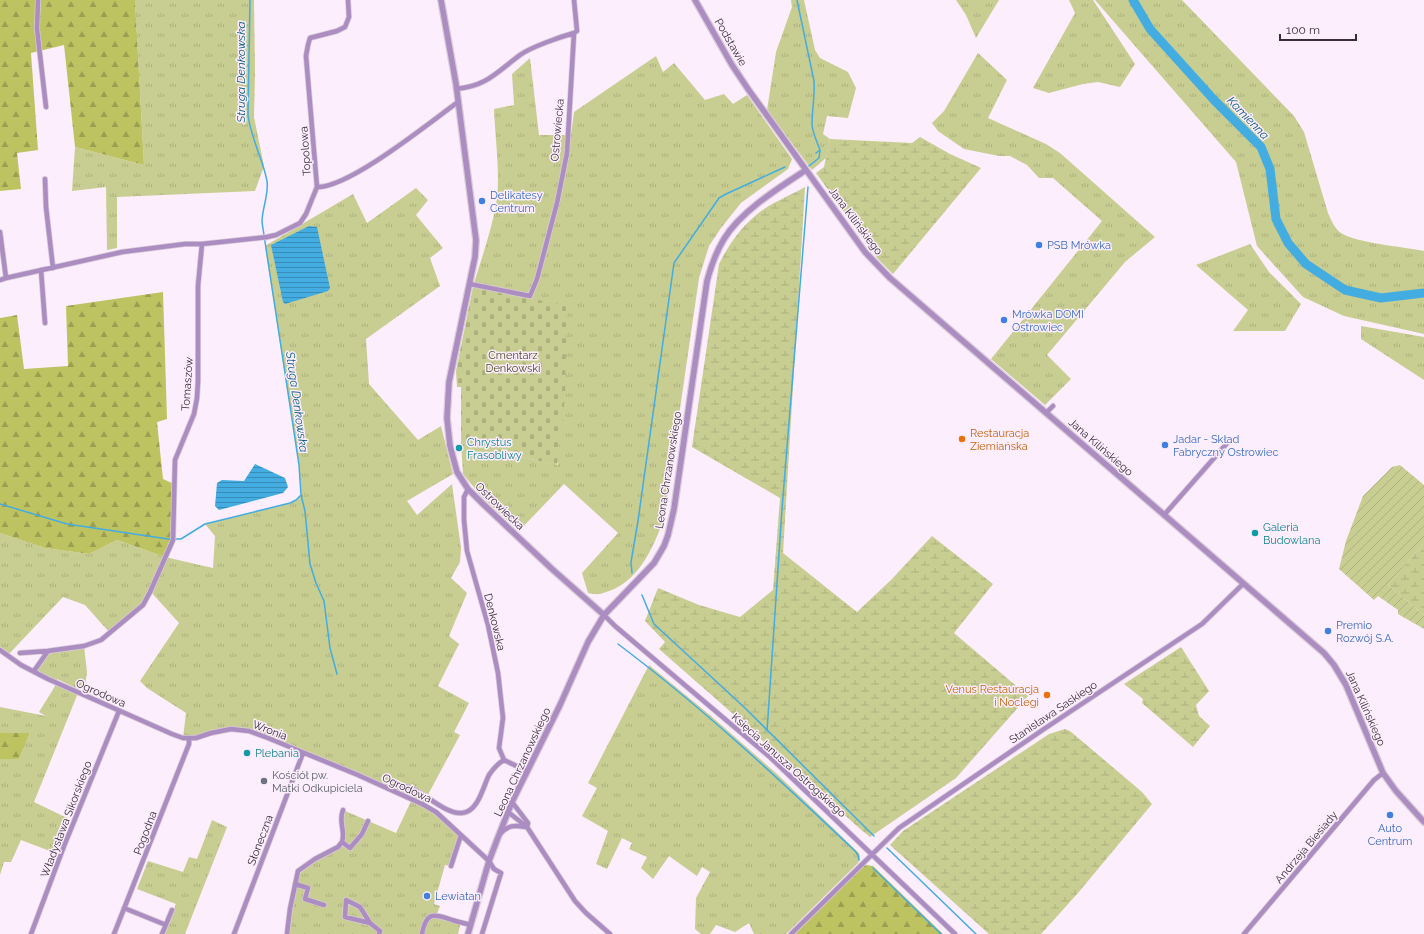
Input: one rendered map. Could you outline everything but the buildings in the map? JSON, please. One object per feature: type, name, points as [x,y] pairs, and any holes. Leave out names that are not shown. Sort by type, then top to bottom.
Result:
[{"type":"street","points":[[38,0],[38,29],[46,107]]},
{"type":"street","name":"Topolowa","points":[[202,244],[276,235],[300,223],[309,208],[317,187],[306,51],[310,38],[346,27],[349,17],[348,0]]},
{"type":"street","name":"Ostrowiecka","points":[[441,0],[458,102],[476,240],[475,257],[470,284],[449,382],[447,418],[450,446],[457,472],[468,488],[552,569],[604,615]]},
{"type":"street","points":[[456,89],[478,85],[491,78],[525,52],[577,31],[574,0]]},
{"type":"street","name":"Podstawie","points":[[695,0],[732,65],[750,92]]},
{"type":"street","name":"Ostrowiecka","points":[[470,284],[530,296],[537,279],[557,202],[567,153],[574,33]]},
{"type":"street","name":"Jana Kilińskiego","points":[[750,92],[848,229],[865,252],[879,267],[1324,653],[1334,665],[1346,685],[1383,773],[1396,791],[1424,822]]},
{"type":"street","points":[[317,187],[324,188],[356,173],[414,135],[458,102]]},
{"type":"street","name":"Leona Chrzanowskiego","points":[[468,934],[489,861],[512,802],[594,631],[604,615],[654,564],[664,546],[674,509],[707,281],[718,249],[730,230],[748,211],[806,170]]},
{"type":"street","points":[[45,179],[46,207],[53,268]]},
{"type":"street","points":[[0,232],[6,278]]},
{"type":"street","points":[[0,280],[122,252],[185,244],[202,244]]},
{"type":"street","name":"Tomaszów","points":[[20,653],[84,646],[101,640],[143,605],[150,592],[173,540],[175,460],[194,414],[197,398],[198,286],[202,244]]},
{"type":"street","points":[[41,270],[45,323]]},
{"type":"street","points":[[1046,413],[1053,406]]},
{"type":"street","points":[[1164,515],[1229,440]]},
{"type":"street","name":"Denkowska","points":[[468,488],[464,498],[466,545],[488,625],[498,673],[503,718],[499,748],[504,760]]},
{"type":"street","name":"Stanisława Saskiego","points":[[791,934],[898,828],[1202,624],[1243,584]]},
{"type":"street","name":"Księcia Janusza Ostrogskiego","points":[[604,615],[615,626],[771,758],[955,934]]},
{"type":"street","name":"Ogrodowa","points":[[0,650],[34,672],[119,711],[183,738]]},
{"type":"street","points":[[34,672],[48,651]]},
{"type":"street","name":"Władysława Sikorskiego","points":[[31,934],[64,846],[119,711]]},
{"type":"street","name":"Wronia","points":[[183,738],[196,738],[225,730],[245,730],[303,753]]},
{"type":"street","name":"Pogodna","points":[[114,934],[189,744],[189,739]]},
{"type":"street","name":"Ogrodowa","points":[[303,753],[394,791],[436,812],[489,861],[494,870],[501,873],[482,934]]},
{"type":"street","name":"Słoneczna","points":[[234,934],[303,753]]},
{"type":"street","points":[[394,791],[395,787],[402,786],[424,795],[449,811],[463,813],[468,812],[476,804],[490,775],[497,765],[504,760],[527,771]]},
{"type":"street","name":"Andrzeja Biesiady","points":[[1244,934],[1374,780],[1383,773]]},
{"type":"street","points":[[512,802],[528,823],[527,827]]},
{"type":"street","points":[[287,934],[297,875],[301,869],[315,859],[338,847],[342,842],[343,833],[340,817],[343,810]]},
{"type":"street","points":[[508,812],[527,827],[575,901],[610,934]]},
{"type":"street","points":[[342,842],[350,848],[362,834],[368,821]]},
{"type":"street","points":[[499,835],[512,825],[527,827]]},
{"type":"street","points":[[451,866],[461,834]]},
{"type":"street","points":[[295,884],[308,888],[305,899],[324,904]]},
{"type":"street","points":[[370,923],[345,917],[346,900],[360,907],[370,923],[380,931],[378,934]]},
{"type":"street","points":[[124,908],[166,925]]},
{"type":"street","points":[[162,934],[172,910]]},
{"type":"street","points":[[422,934],[426,921],[430,917],[437,914],[471,925]]},
{"type":"green space","points":[[0,0],[135,0],[144,165],[75,147],[64,45],[31,53],[38,150],[17,153],[21,189],[0,191]]},
{"type":"green space","points":[[135,0],[254,0],[254,117],[264,166],[255,191],[117,197],[117,248],[107,250],[106,187],[72,191],[75,147],[144,165]]},
{"type":"green space","points":[[791,0],[804,0],[815,50],[820,58],[848,72],[856,88],[848,118],[827,116],[823,134],[830,139],[826,158],[812,170],[767,110],[776,52],[792,7]]},
{"type":"green space","points":[[956,0],[999,0],[976,38],[966,15]]},
{"type":"green space","points":[[1069,0],[1093,0],[1135,64],[1120,87],[1098,82],[1083,84],[1049,93],[1033,88],[1075,13]]},
{"type":"green space","points":[[1095,0],[1182,0],[1294,116],[1304,132],[1328,213],[1333,224],[1339,231],[1358,239],[1424,251],[1424,334],[1344,316],[1303,297],[1257,246],[1236,162]]},
{"type":"green space","points":[[978,53],[1007,80],[988,118],[1046,144],[1060,153],[1155,237],[1125,262],[1047,355],[1071,379],[1045,405],[991,359],[1102,221],[1053,178],[1039,178],[1027,165],[1010,156],[999,156],[964,149],[938,131],[932,123],[944,111]]},
{"type":"green space","points":[[656,56],[663,72],[674,63],[705,100],[724,94],[733,104],[747,95],[792,159],[788,169],[741,203],[709,246],[699,278],[664,519],[649,554],[635,574],[615,589],[601,594],[594,594],[588,593],[582,573],[618,533],[564,484],[519,531],[481,496],[463,474],[461,443],[558,465],[529,298],[473,287],[490,232],[497,198],[498,166],[494,109],[514,105],[512,74],[530,58],[539,135],[571,135],[574,112]]},
{"type":"green space","points":[[920,137],[950,154],[981,168],[893,274],[878,259],[816,173],[824,167],[830,139],[912,143]]},
{"type":"green space","points":[[805,187],[783,553],[857,612],[892,579],[932,536],[993,584],[954,633],[1028,696],[956,778],[870,837],[659,649],[665,642],[645,621],[658,588],[699,605],[740,617],[773,590],[780,498],[692,447],[719,264],[728,248],[750,220],[769,206]]},
{"type":"green space","points":[[416,188],[428,200],[416,215],[443,248],[430,258],[440,286],[366,339],[369,384],[418,440],[441,426],[453,474],[407,501],[417,515],[452,484],[461,548],[460,562],[451,578],[467,593],[449,636],[459,644],[438,686],[469,703],[454,732],[460,735],[423,804],[461,835],[451,866],[445,865],[434,904],[440,906],[437,914],[461,922],[458,934],[287,934],[298,871],[342,842],[343,810],[396,833],[412,799],[249,731],[231,729],[196,738],[183,738],[186,713],[147,688],[140,681],[179,623],[151,592],[143,605],[110,633],[85,605],[63,597],[7,656],[0,650],[0,533],[45,548],[89,554],[117,540],[165,557],[213,568],[215,536],[205,524],[290,503],[296,500],[301,495],[299,465],[265,246],[353,194],[367,223]]},
{"type":"green space","points":[[1250,244],[1269,272],[1301,304],[1285,331],[1233,331],[1248,310],[1196,265]]},
{"type":"green space","name":"Cmentarz Denkowski","points":[[473,287],[567,306],[565,398],[557,465],[461,443],[461,387],[457,387],[456,371]]},
{"type":"green space","points":[[163,292],[167,419],[157,422],[163,479],[174,484],[174,533],[165,557],[117,540],[89,554],[45,548],[0,533],[0,318],[17,315],[24,369],[68,366],[66,306]]},
{"type":"green space","points":[[1361,326],[1424,337],[1424,380],[1361,339]]},
{"type":"green space","points":[[1400,465],[1424,485],[1424,543],[1388,585],[1424,615],[1424,629],[1398,614],[1398,610],[1378,596],[1374,600],[1339,569],[1346,541],[1363,496],[1392,467]]},
{"type":"green space","points":[[1424,543],[1424,615],[1388,585]]},
{"type":"green space","points":[[84,646],[87,672],[85,686],[78,689],[57,679],[58,683],[78,693],[34,802],[69,819],[55,853],[21,840],[11,862],[4,862],[0,875],[0,759],[19,759],[30,733],[0,733],[0,707],[46,716],[39,712],[57,683],[34,671],[48,651]]},
{"type":"green space","points":[[1181,647],[1209,691],[1196,705],[1199,716],[1210,726],[1193,747],[1142,703],[1143,699],[1124,684]]},
{"type":"green space","points":[[649,665],[711,716],[777,774],[859,853],[860,858],[858,863],[786,934],[754,934],[749,923],[735,932],[716,925],[710,934],[701,934],[695,929],[696,898],[710,872],[702,867],[697,876],[669,856],[653,879],[641,868],[647,857],[629,849],[632,843],[622,838],[607,869],[596,864],[608,831],[582,816],[597,788],[588,783]]},
{"type":"green space","points":[[1065,729],[1070,731],[1142,792],[1152,804],[1078,893],[1041,934],[989,934],[890,845],[903,831],[1049,734]]},
{"type":"green space","points":[[0,733],[30,733],[19,759],[0,759]]},
{"type":"green space","points":[[212,820],[227,827],[185,934],[165,934],[176,904],[137,889],[148,861],[183,872],[189,857],[197,859]]},
{"type":"green space","points":[[862,866],[873,866],[943,934],[795,934]]},
{"type":"water","points":[[309,226],[317,227],[330,288],[328,291],[285,304],[283,302],[271,245]]},
{"type":"water","points":[[255,464],[285,478],[288,487],[283,493],[219,510],[215,506],[217,483],[222,480],[244,481]]},
{"type":"waterway","name":"Struga Denkowska","points":[[0,504],[67,524],[168,539],[181,539],[205,524],[290,503],[301,495],[299,465],[262,222],[267,191],[267,181],[248,115],[250,0]]},
{"type":"waterway","points":[[797,0],[814,81],[812,125],[820,150],[816,153]]},
{"type":"waterway","name":"Kamienna","points":[[1133,0],[1150,29],[1215,101],[1261,147],[1270,169],[1276,219],[1288,243],[1306,264],[1345,290],[1381,298],[1424,293]]},
{"type":"waterway","points":[[809,166],[819,158],[820,150]]},
{"type":"waterway","points":[[632,573],[631,562],[674,263],[719,198],[785,167]]},
{"type":"waterway","points":[[767,731],[782,509],[808,187]]},
{"type":"waterway","points":[[301,495],[305,511],[310,564],[324,601],[330,648],[337,674]]},
{"type":"waterway","points":[[642,595],[654,624],[745,708],[874,836]]},
{"type":"waterway","points":[[618,644],[680,693],[740,744],[855,851],[859,860]]},
{"type":"waterway","points":[[887,848],[976,934]]},
{"type":"waterway","points":[[873,868],[941,934]]},
{"type":"place","name":"Delikatesy Centrum","points":[[482,201]]},
{"type":"place","name":"PSB Mrówka","points":[[1039,245]]},
{"type":"place","name":"Mrówka DOMI Ostrowiec","points":[[1004,320]]},
{"type":"place","name":"Restauracja Ziemiańska","points":[[962,439]]},
{"type":"place","name":"Jadar - Skład Fabryczny Ostrowiec","points":[[1165,445]]},
{"type":"place","name":"Chrystus Frasobliwy","points":[[459,448]]},
{"type":"place","name":"Galeria Budowlana","points":[[1255,533]]},
{"type":"place","name":"Premio Rozwój S.A.","points":[[1328,631]]},
{"type":"place","name":"Venus Restauracja i Noclegi","points":[[1047,695]]},
{"type":"place","name":"Plebania","points":[[247,753]]},
{"type":"place","name":"Kościół pw. Matki Odkupiciela","points":[[264,781]]},
{"type":"place","name":"Auto Centrum","points":[[1390,815]]},
{"type":"place","name":"Lewiatan","points":[[427,896]]}]
